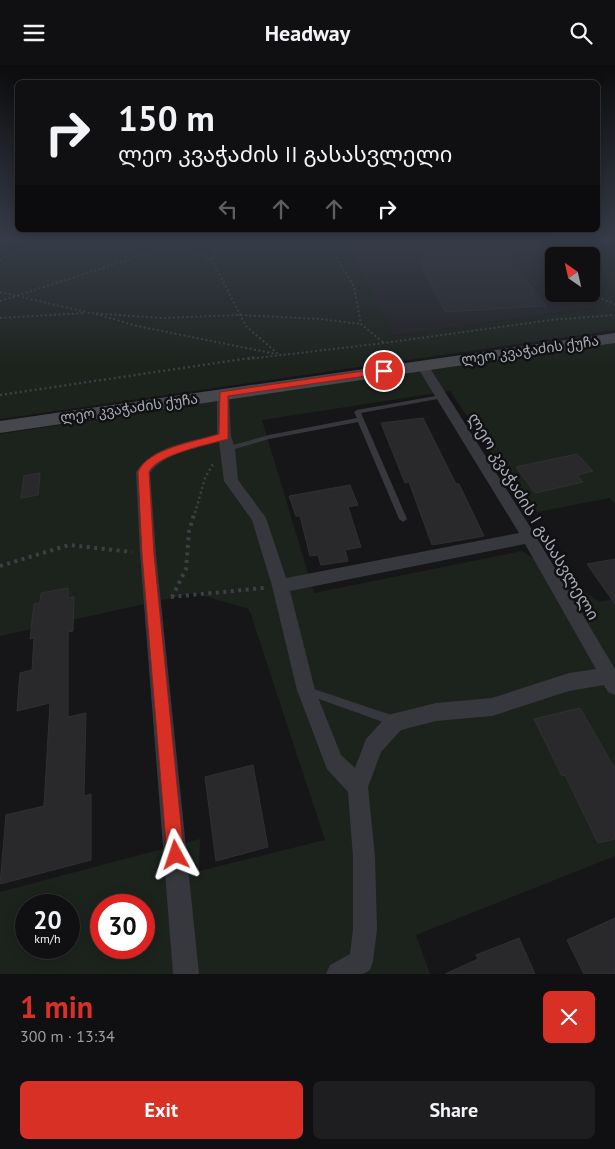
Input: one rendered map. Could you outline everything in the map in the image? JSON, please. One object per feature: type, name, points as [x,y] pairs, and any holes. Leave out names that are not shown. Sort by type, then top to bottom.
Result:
[{"type":"main road","name":"ლეო კვაჭაძის ქუჩა","points":[[0,427],[615,338]]},
{"type":"street","name":"ლეო კვაჭაძის I გასასვლელი","points":[[422,365],[529,537],[612,681]]},
{"type":"street","points":[[223,394],[231,481],[259,518],[280,586],[306,690],[334,763],[358,787]]},
{"type":"street","points":[[186,974],[148,554],[143,472],[146,465],[159,456],[226,442]]},
{"type":"street","points":[[280,586],[529,537]]},
{"type":"street","points":[[339,974],[361,961],[365,929],[364,857],[358,787],[373,746],[395,722],[436,712],[492,707],[568,682],[612,681]]},
{"type":"lane","points":[[404,519],[357,412],[441,397]]},
{"type":"lane","points":[[226,442],[269,437],[359,419]]},
{"type":"lane","points":[[306,690],[351,708],[395,722]]},
{"type":"path","points":[[0,301],[59,282]]},
{"type":"path","points":[[223,282],[246,326],[279,355]]},
{"type":"path","points":[[351,282],[354,287],[361,324]]},
{"type":"path","points":[[0,292],[20,295],[137,326],[279,355]]},
{"type":"path","points":[[600,298],[615,304]]},
{"type":"path","points":[[0,318],[90,313],[162,318],[240,315],[320,319],[361,324],[384,343]]},
{"type":"path","points":[[0,395],[279,355],[551,321],[615,315]]},
{"type":"path","points":[[172,597],[186,569],[190,531],[206,478],[226,442]]},
{"type":"path","points":[[0,566],[69,545],[148,554]]},
{"type":"path","points":[[152,598],[280,586]]},
{"type":"shaded area","points":[[0,282],[366,282],[393,336],[605,306],[600,300],[600,282],[615,282],[615,330],[0,419]]},
{"type":"shaded area","points":[[366,282],[545,282],[545,303],[600,303],[600,300],[605,306],[393,336]]},
{"type":"shaded area","points":[[615,341],[615,504],[610,498],[532,513],[450,391],[262,420],[314,593],[522,551],[600,602],[615,599],[615,856],[416,935],[430,974],[0,974],[0,892],[200,839],[199,871],[325,840],[249,609],[194,593],[0,636],[0,434]]},
{"type":"building","points":[[430,282],[528,282],[546,306],[445,312]]},
{"type":"building","points":[[423,418],[456,484],[459,484],[484,536],[432,545],[409,482],[405,483],[381,423]]},
{"type":"building","points":[[577,454],[593,471],[577,475],[583,482],[535,493],[516,467]]},
{"type":"building","points":[[40,473],[38,495],[21,498],[24,476]]},
{"type":"building","points":[[350,485],[358,505],[348,507],[361,547],[345,550],[348,561],[321,565],[318,555],[310,556],[300,516],[296,516],[289,496]]},
{"type":"building","points":[[615,559],[615,604],[587,564]]},
{"type":"building","points":[[68,588],[68,598],[74,597],[73,631],[68,632],[68,717],[86,713],[84,796],[91,794],[91,860],[0,884],[6,815],[44,806],[50,703],[17,711],[20,673],[32,670],[34,638],[30,639],[34,604],[40,603],[41,593]]},
{"type":"building","points":[[580,708],[615,769],[615,839],[598,843],[565,775],[562,776],[534,719]]},
{"type":"building","points":[[253,765],[268,847],[216,861],[205,777]]},
{"type":"building","points":[[615,918],[615,974],[584,974],[567,940]]},
{"type":"building","points":[[519,938],[535,974],[445,974],[478,959],[476,955]]},
{"type":"route","points":[[176,855],[148,554],[143,472],[146,465],[159,456],[224,436],[223,394],[384,371]]}]
